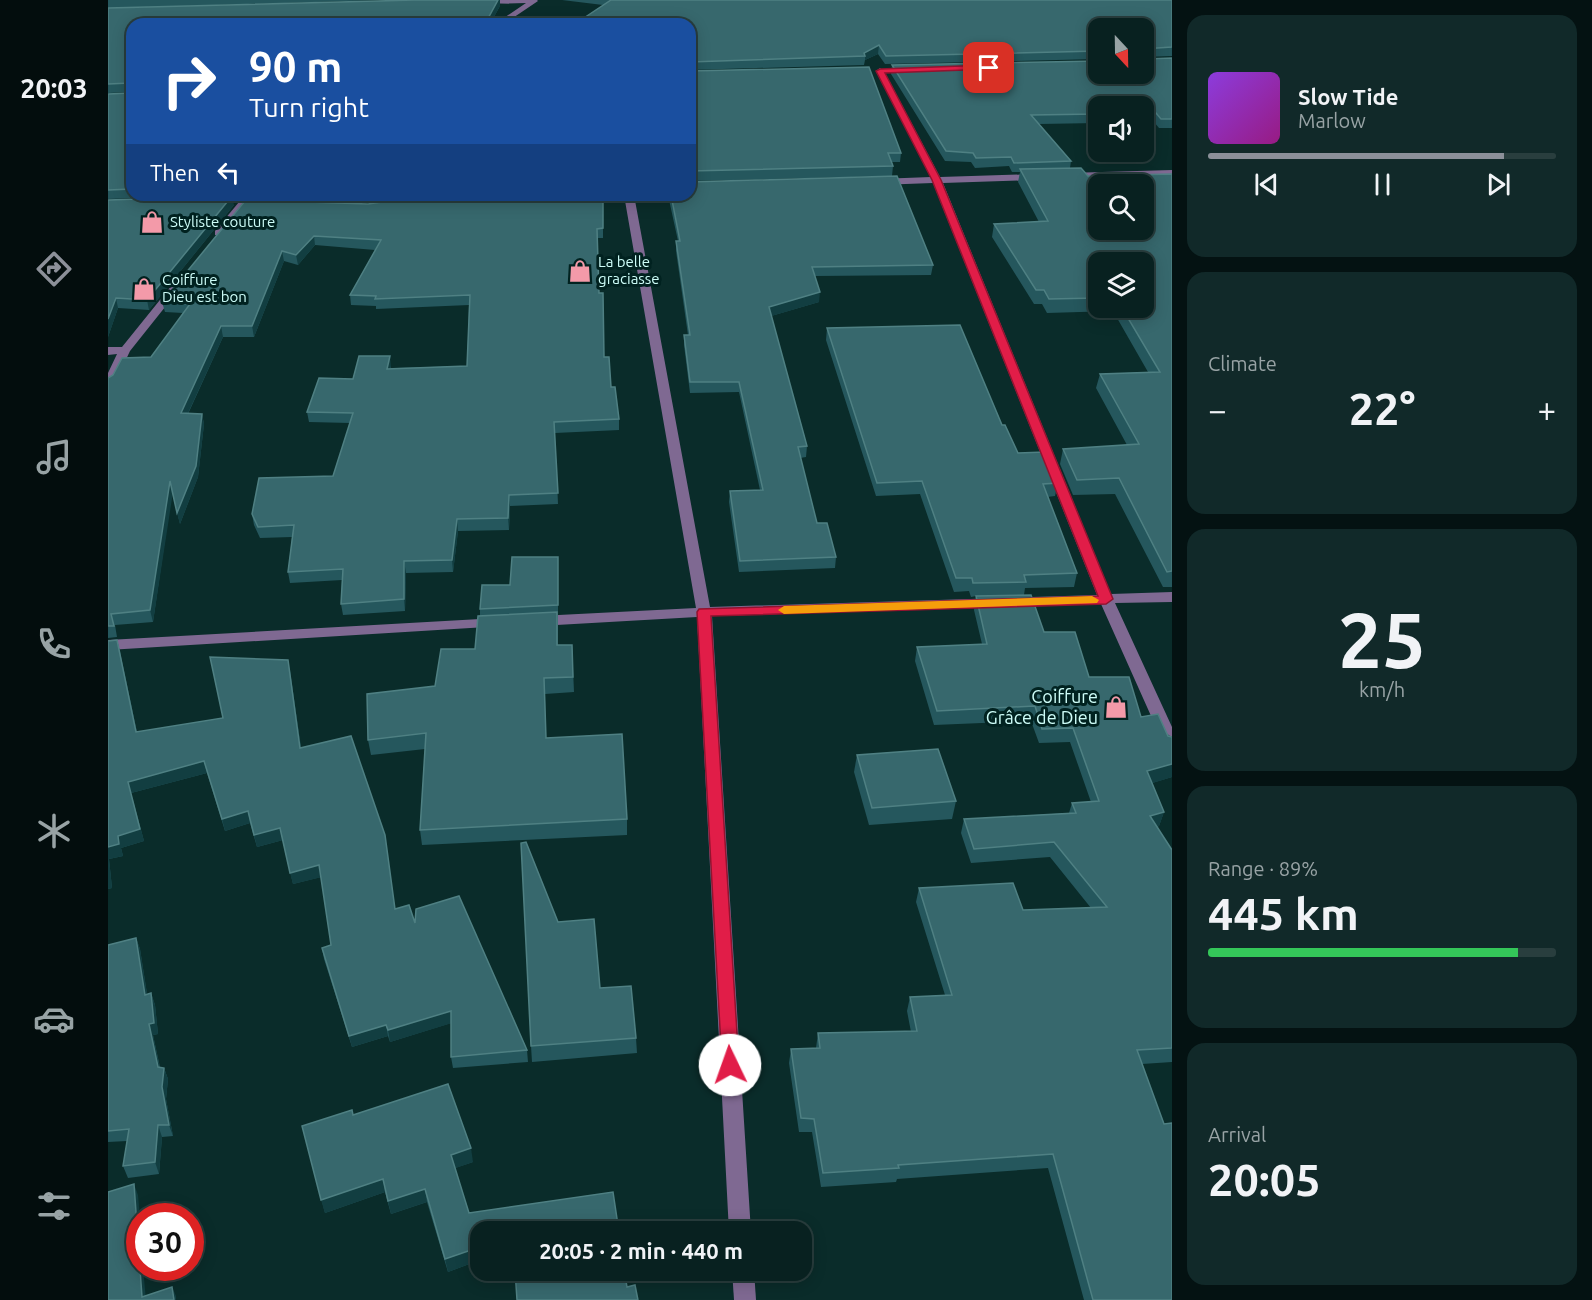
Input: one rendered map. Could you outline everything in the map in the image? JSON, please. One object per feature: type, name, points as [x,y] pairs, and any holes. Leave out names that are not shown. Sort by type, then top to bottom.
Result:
[{"type":"street","points":[[474,2],[534,0]]},
{"type":"street","points":[[508,18],[534,0]]},
{"type":"street","points":[[880,71],[937,180],[1106,599],[1172,745]]},
{"type":"street","points":[[1054,177],[1172,173]]},
{"type":"street","points":[[866,182],[1043,177]]},
{"type":"street","points":[[211,243],[246,201]]},
{"type":"street","points":[[630,201],[704,612],[739,1221]]},
{"type":"street","points":[[108,385],[124,350],[182,279]]},
{"type":"street","points":[[108,351],[124,350]]},
{"type":"street","points":[[108,645],[704,612],[1172,597]]},
{"type":"street","points":[[743,1281],[744,1300]]},
{"type":"building","points":[[498,0],[488,18],[126,18],[126,83],[108,84],[108,8]]},
{"type":"building","points":[[611,0],[1172,0],[1172,47],[1154,48],[1154,18],[1088,18],[1088,51],[886,56],[879,45],[864,53],[865,56],[696,62],[696,18],[584,18]]},
{"type":"building","points":[[1172,58],[1172,119],[1161,119],[1154,113],[1154,96],[1088,96],[1088,114],[1031,115],[1071,161],[1014,163],[1011,157],[976,158],[973,153],[946,151],[892,65],[1088,61],[1088,84],[1154,84],[1154,59]]},
{"type":"building","points":[[869,67],[901,153],[888,153],[893,166],[696,171],[696,71]]},
{"type":"building","points":[[126,93],[126,189],[108,190],[108,94]]},
{"type":"building","points":[[1081,168],[1088,176],[1088,240],[1154,240],[1154,174],[1172,174],[1172,571],[1167,572],[1119,478],[1077,480],[1063,449],[1139,444],[1100,374],[1160,372],[1128,318],[1154,318],[1154,252],[1088,252],[1088,298],[1049,299],[1044,290],[1036,290],[994,224],[1048,221],[1020,169]]},
{"type":"building","points":[[897,176],[933,265],[812,267],[820,292],[769,307],[807,446],[798,447],[817,523],[827,523],[836,557],[740,561],[730,491],[763,490],[739,382],[690,382],[684,335],[690,335],[676,241],[680,241],[672,201],[696,201],[696,182]]},
{"type":"building","points":[[108,200],[228,201],[147,300],[116,298],[108,319]]},
{"type":"building","points":[[245,201],[368,204],[389,201],[603,201],[603,228],[597,229],[599,293],[603,293],[604,357],[609,357],[611,387],[615,387],[619,419],[554,422],[558,493],[509,495],[508,518],[457,519],[452,560],[404,561],[404,599],[341,604],[343,569],[288,572],[294,525],[258,527],[252,514],[259,478],[333,476],[353,413],[307,412],[319,378],[353,379],[359,356],[390,356],[387,369],[467,366],[470,295],[375,299],[376,296],[350,295],[381,240],[314,236],[296,255],[282,251],[252,326],[221,326],[181,413],[202,414],[196,466],[177,513],[170,481],[150,610],[111,614],[114,626],[108,626],[108,378],[113,375],[122,358],[151,357],[190,304],[162,302]]},
{"type":"building","points":[[960,325],[1002,425],[1005,425],[1018,453],[1045,452],[1058,483],[1043,484],[1077,573],[1024,575],[1026,582],[973,583],[972,578],[956,578],[922,481],[877,483],[827,328]]},
{"type":"building","points":[[512,557],[558,557],[558,605],[480,609],[482,585],[510,585]]},
{"type":"building","points":[[1031,595],[1044,632],[1075,632],[1089,677],[1129,677],[1141,717],[1158,714],[1168,736],[1172,737],[1172,764],[1147,771],[1164,812],[1150,816],[1172,850],[1172,1048],[1137,1050],[1164,1124],[1172,1123],[1172,1300],[1093,1300],[1053,1154],[823,1173],[814,1119],[801,1118],[791,1049],[820,1048],[818,1033],[917,1031],[910,997],[952,995],[919,888],[1013,883],[1023,910],[1107,907],[1054,842],[974,849],[964,819],[1076,813],[1072,803],[1099,801],[1073,728],[1042,729],[1035,706],[937,711],[917,647],[987,644],[976,596]]},
{"type":"building","points":[[557,612],[557,645],[572,645],[573,677],[544,678],[546,738],[622,734],[627,819],[420,830],[426,733],[368,740],[367,694],[435,686],[441,649],[475,649],[478,616]]},
{"type":"building","points":[[117,640],[136,732],[223,718],[210,657],[288,660],[300,748],[351,736],[385,835],[395,909],[409,905],[415,923],[416,909],[459,896],[527,1050],[451,1057],[451,1011],[388,1030],[386,1025],[349,1036],[322,948],[331,945],[319,865],[290,873],[280,828],[254,835],[248,811],[222,819],[204,761],[128,782],[140,829],[118,836],[119,844],[108,847],[108,641]]},
{"type":"building","points":[[938,749],[956,801],[872,808],[857,755]]},
{"type":"building","points":[[526,842],[558,922],[594,919],[600,988],[631,986],[636,1038],[531,1046],[521,843]]},
{"type":"building","points":[[136,938],[145,995],[151,993],[154,1023],[149,1024],[158,1067],[164,1068],[162,1087],[169,1125],[158,1125],[155,1162],[123,1166],[129,1129],[108,1131],[108,945]]},
{"type":"building","points":[[448,1084],[471,1148],[451,1155],[469,1213],[613,1192],[617,1221],[470,1221],[470,1250],[445,1259],[425,1189],[388,1201],[383,1179],[321,1200],[302,1126],[352,1110],[353,1115]]},
{"type":"building","points":[[134,1184],[135,1203],[126,1203],[126,1281],[141,1281],[142,1297],[172,1287],[174,1300],[108,1300],[108,1192]]},
{"type":"building","points":[[516,1281],[626,1281],[627,1287],[635,1285],[638,1300],[517,1300]]},
{"type":"slow traffic","points":[[784,610],[1092,600]]},
{"type":"place","name":"Styliste couture","points":[[152,222]]},
{"type":"place","name":"La belle graciasse","points":[[580,271]]},
{"type":"place","name":"Coiffure Dieu est bon","points":[[144,289]]},
{"type":"place","name":"Coiffure Grâce de Dieu","points":[[1116,707]]},
{"type":"route","points":[[730,1065],[704,612],[1106,599],[937,180],[880,71],[989,68]]}]
